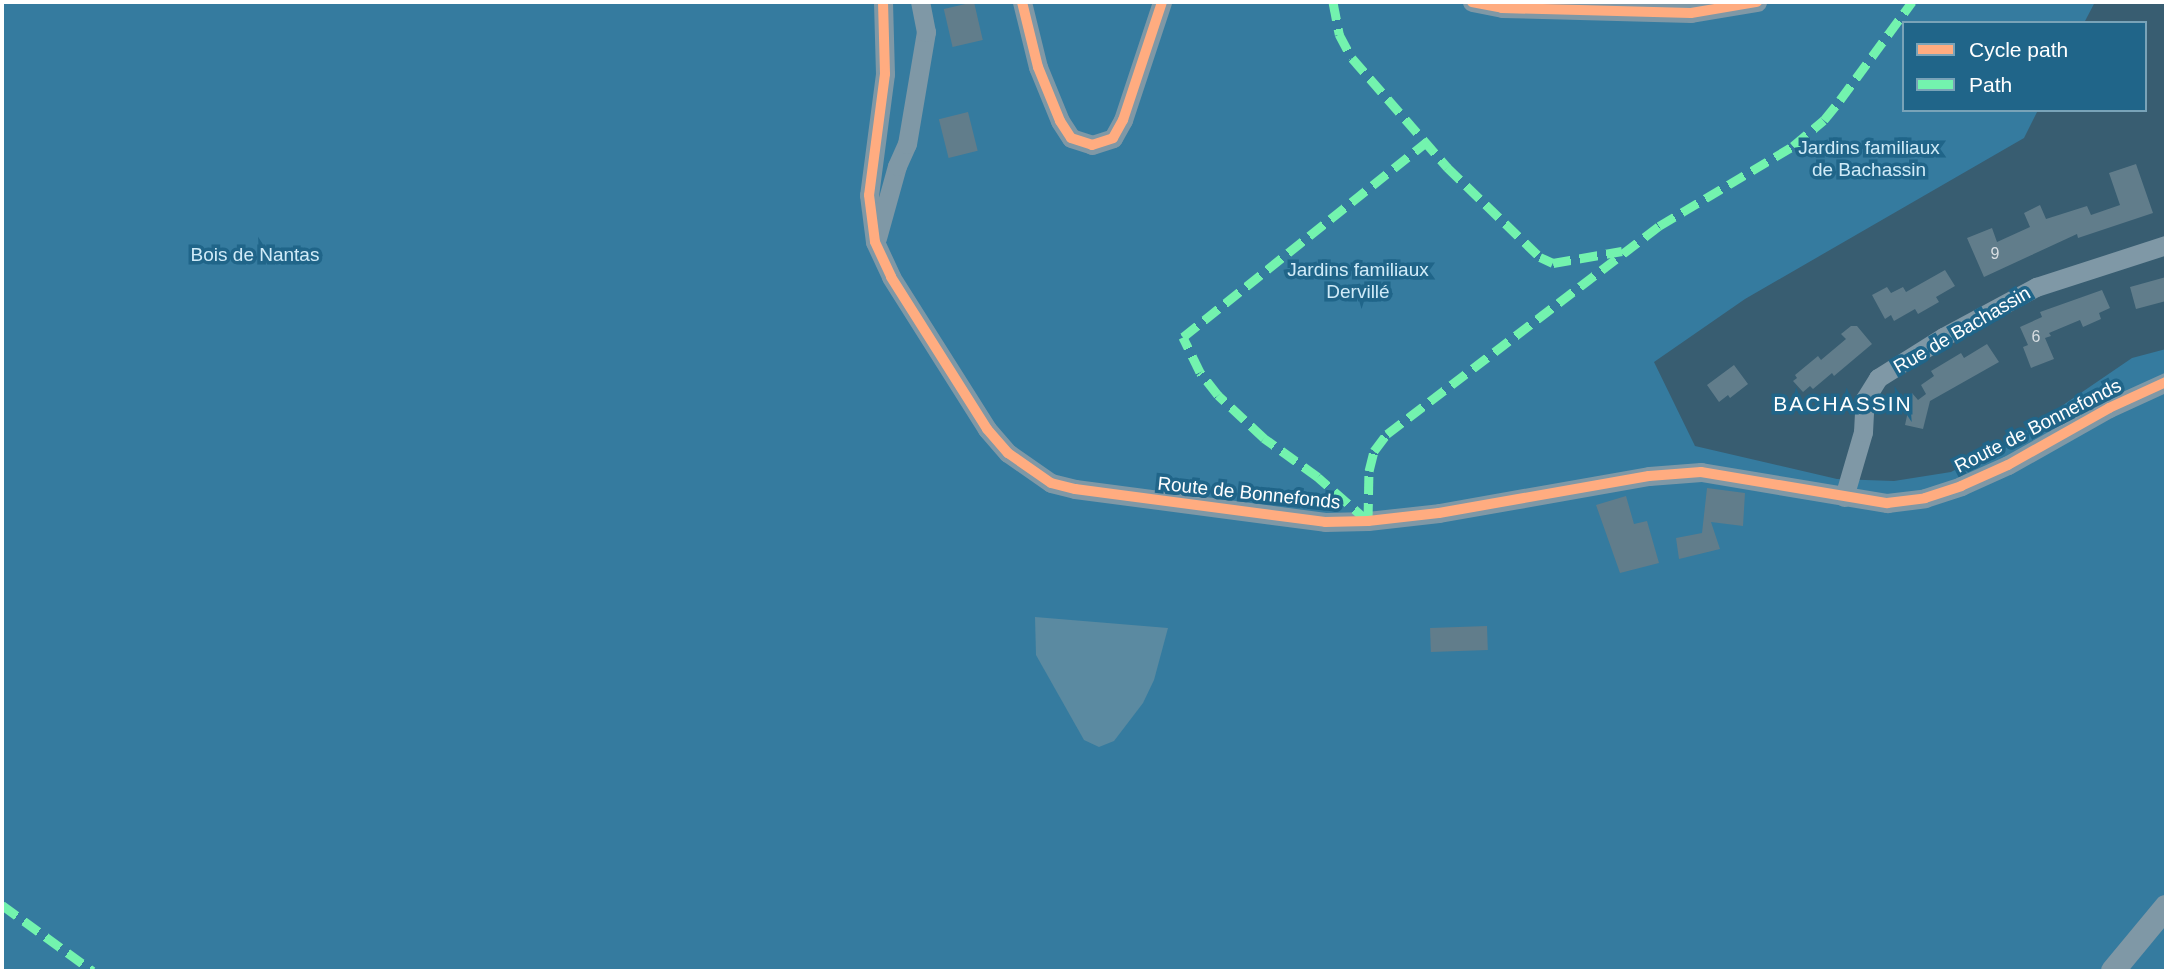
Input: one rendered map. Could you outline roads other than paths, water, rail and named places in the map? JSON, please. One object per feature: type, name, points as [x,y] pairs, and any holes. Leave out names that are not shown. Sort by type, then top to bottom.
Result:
[{"type":"street","name":"Route de Bonnefonds","points":[[883,2],[885,74],[869,195],[875,242],[891,277],[987,429],[1008,453],[1028,470],[1051,482],[1075,489],[1325,522],[1368,522],[1439,513],[1648,476],[1701,472],[1768,481],[1844,498],[1886,503],[1926,498],[1961,486],[2008,465],[2109,408],[2166,382]]},
{"type":"street","points":[[875,242],[897,166],[907,144],[926,32],[920,2]]},
{"type":"street","points":[[1022,2],[1038,67],[1060,121],[1071,138],[1092,145],[1113,138],[1123,120],[1162,2]]},
{"type":"street","points":[[1472,2],[1502,8],[1691,13],[1757,2]]},
{"type":"street","name":"Rue de Bachassin","points":[[1844,498],[1863,432],[1865,399],[1878,378],[1943,337],[2036,287],[2166,245]]},
{"type":"street","points":[[2113,971],[2166,907]]},
{"type":"district","name":"BACHASSIN","points":[[1843,404]]},
{"type":"park label","name":"Jardins familiaux de Bachassin","points":[[1869,159]]},
{"type":"park label","name":"Bois de Nantas","points":[[255,255]]},
{"type":"park label","name":"Jardins familiaux Dervillé","points":[[1358,281]]}]
